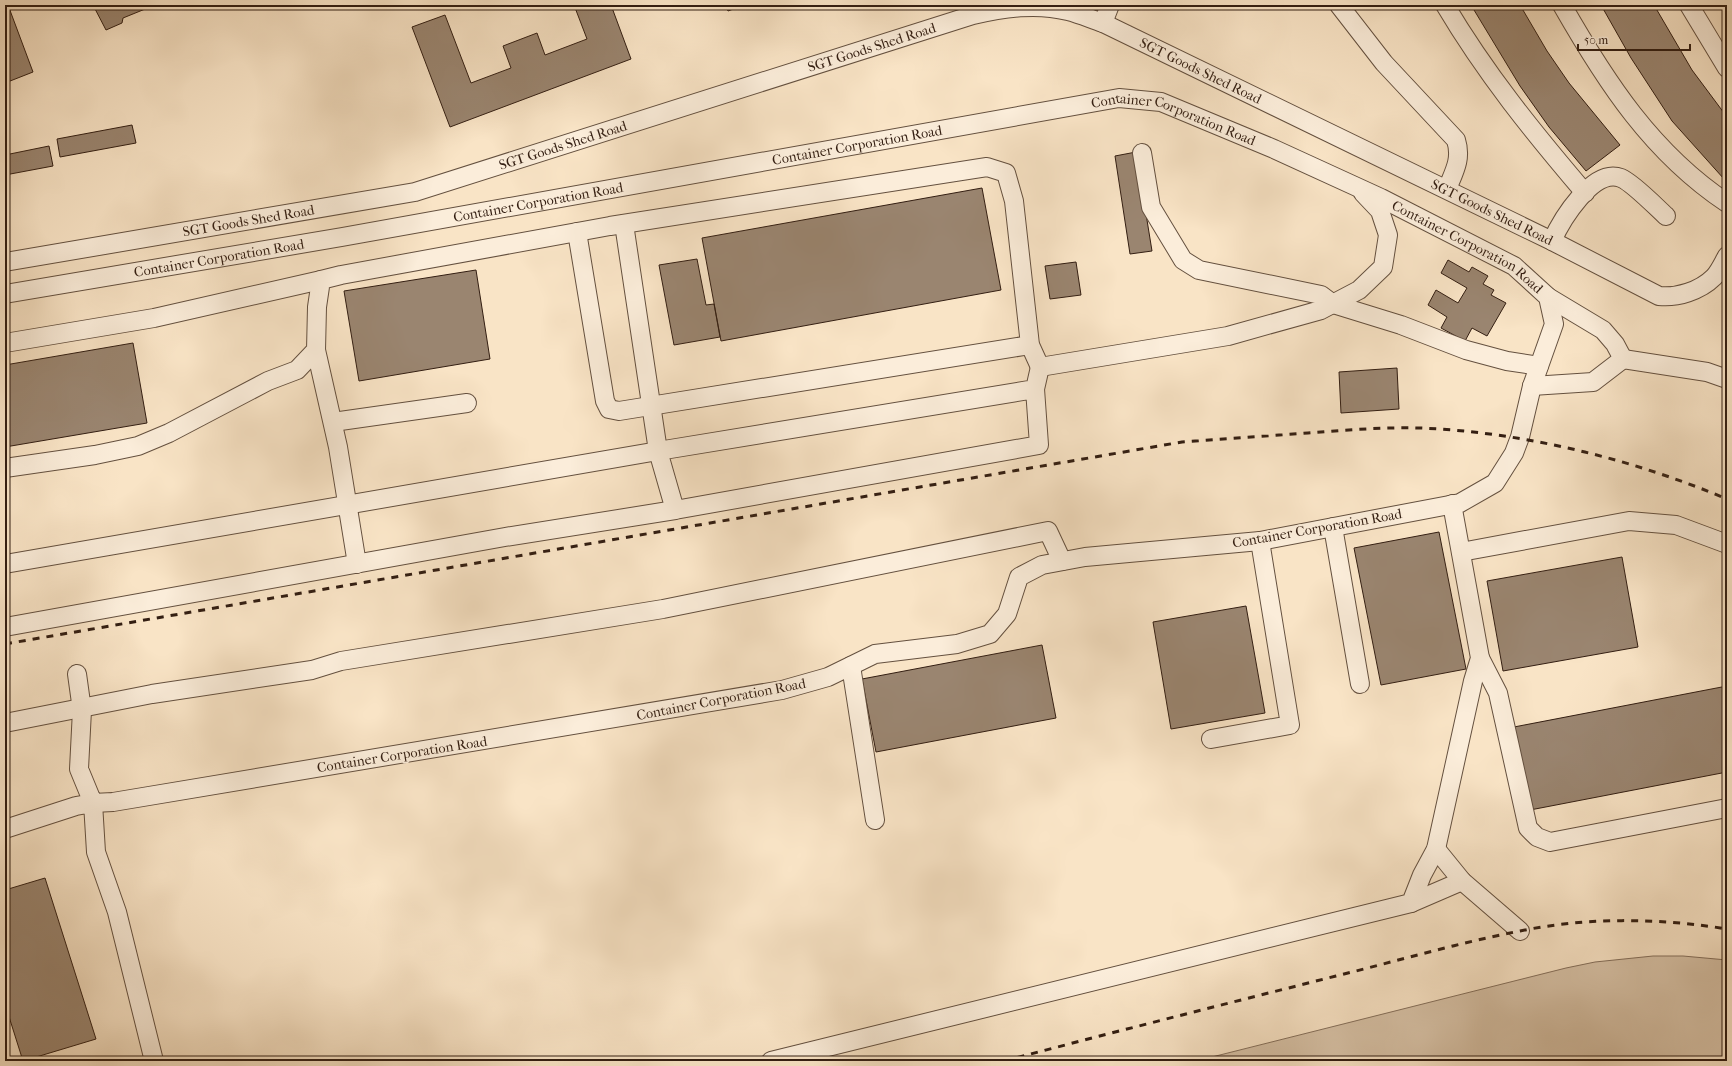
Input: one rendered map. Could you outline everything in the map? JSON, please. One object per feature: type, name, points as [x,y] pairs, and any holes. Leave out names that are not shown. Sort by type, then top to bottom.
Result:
[{"type":"lane","points":[[1103,23],[1110,5]]},
{"type":"lane","points":[[1339,5],[1384,63],[1456,140],[1458,147],[1458,162],[1446,190]]},
{"type":"lane","points":[[1445,5],[1481,62],[1519,115],[1584,193]]},
{"type":"lane","points":[[1562,5],[1614,89],[1635,118],[1665,153],[1684,171],[1727,203]]},
{"type":"lane","points":[[1689,5],[1727,68]]},
{"type":"lane","name":"SGT Goods Shed Road","points":[[5,262],[415,192],[966,17],[991,11],[1043,6],[1068,11],[1103,23],[1552,241],[1651,292],[1666,297],[1680,295],[1708,282],[1714,277],[1727,256]]},
{"type":"lane","name":"Container Corporation Road","points":[[5,294],[342,237],[1119,98],[1161,102],[1274,149],[1357,187],[1514,266],[1548,297],[1554,324],[1532,386],[1520,437],[1514,454],[1496,483],[1460,503],[1260,541],[1085,557],[1042,565],[1019,577],[1007,614],[990,634],[957,644],[875,654],[828,677],[782,690],[113,802],[76,806],[5,829]]},
{"type":"lane","points":[[1142,153],[1151,206],[1183,260],[1199,270],[1321,296],[1333,304],[1401,325],[1466,350],[1507,361],[1540,366]]},
{"type":"lane","points":[[5,343],[154,318],[341,275],[577,232],[987,167],[1006,173],[1014,200],[1030,345],[1040,367],[1035,390],[1039,445],[674,510],[505,537],[5,627]]},
{"type":"lane","points":[[1552,241],[1558,227],[1570,209],[1584,193],[1598,181],[1613,177],[1621,178],[1666,216]]},
{"type":"lane","points":[[1040,367],[1228,336],[1321,310],[1359,290],[1383,267],[1388,235],[1380,211],[1357,187]]},
{"type":"lane","points":[[624,224],[650,406],[658,451],[674,510]]},
{"type":"lane","points":[[577,232],[605,401],[609,409],[619,411],[1030,345]]},
{"type":"lane","points":[[321,280],[317,306],[316,350],[333,422],[357,564]]},
{"type":"lane","points":[[1548,297],[1603,330],[1615,344],[1623,360]]},
{"type":"lane","points":[[5,468],[95,455],[138,446],[169,433],[268,381],[297,370],[316,350]]},
{"type":"lane","points":[[1532,386],[1593,382],[1623,360],[1708,372],[1727,379]]},
{"type":"lane","points":[[5,564],[658,451],[1035,390]]},
{"type":"lane","points":[[333,422],[467,403]]},
{"type":"lane","points":[[1452,504],[1480,658],[1498,693],[1528,828],[1537,837],[1550,842],[1727,808]]},
{"type":"lane","points":[[1461,552],[1629,521],[1676,525],[1727,544]]},
{"type":"lane","points":[[1333,527],[1360,684]]},
{"type":"lane","points":[[5,724],[82,710],[152,694],[312,670],[341,661],[663,609],[1048,531],[1062,561]]},
{"type":"lane","points":[[1212,739],[1290,725],[1260,541]]},
{"type":"lane","points":[[1411,903],[1422,875],[1436,849],[1473,681],[1480,658]]},
{"type":"lane","points":[[851,666],[875,820]]},
{"type":"lane","points":[[78,674],[82,710],[79,769],[93,803],[96,852],[117,912],[154,1061]]},
{"type":"lane","points":[[1436,849],[1462,881],[1520,931]]},
{"type":"lane","points":[[770,1061],[1411,903],[1462,881]]},
{"type":"shaded area","points":[[1653,956],[1683,956],[1727,960],[1727,1061],[1196,1061],[1566,968],[1595,962]]},
{"type":"building","points":[[5,5],[8,5],[33,72],[5,83]]},
{"type":"building","points":[[93,5],[155,5],[123,18],[122,23],[106,30]]},
{"type":"building","points":[[574,5],[611,5],[631,59],[450,127],[412,27],[445,15],[471,83],[511,68],[503,46],[537,33],[545,55],[587,39]]},
{"type":"building","points":[[725,5],[744,5],[728,11]]},
{"type":"building","points":[[1471,5],[1520,5],[1547,51],[1569,83],[1620,145],[1586,171],[1549,127],[1520,86]]},
{"type":"building","points":[[1601,5],[1654,5],[1692,70],[1727,117],[1727,176],[1724,179],[1672,121],[1631,58]]},
{"type":"building","points":[[132,125],[136,143],[60,157],[57,139]]},
{"type":"building","points":[[49,146],[53,166],[5,175],[5,155]]},
{"type":"building","points":[[1136,152],[1152,251],[1130,254],[1115,156]]},
{"type":"building","points":[[982,188],[1001,290],[721,341],[702,238]]},
{"type":"building","points":[[697,259],[706,305],[714,304],[720,337],[674,345],[659,265]]},
{"type":"building","points":[[1448,260],[1469,272],[1472,267],[1488,276],[1483,284],[1494,290],[1491,295],[1506,303],[1487,336],[1472,328],[1465,341],[1441,328],[1447,317],[1428,305],[1436,290],[1458,303],[1467,288],[1441,273]]},
{"type":"building","points":[[1076,262],[1081,295],[1050,299],[1045,266]]},
{"type":"building","points":[[476,270],[490,359],[359,381],[344,291]]},
{"type":"building","points":[[133,343],[147,423],[5,447],[5,365]]},
{"type":"building","points":[[1397,368],[1399,409],[1341,413],[1339,372]]},
{"type":"building","points":[[1439,532],[1466,669],[1381,685],[1354,548]]},
{"type":"building","points":[[1622,557],[1638,647],[1503,671],[1487,581]]},
{"type":"building","points":[[1246,606],[1265,713],[1171,729],[1153,622]]},
{"type":"building","points":[[1042,645],[1056,718],[876,752],[862,679]]},
{"type":"building","points":[[1727,686],[1727,772],[1530,810],[1514,727]]},
{"type":"building","points":[[45,878],[96,1039],[23,1061],[5,1004],[5,890]]},
{"type":"railway","points":[[5,644],[1182,442],[1378,428],[1420,428],[1498,435],[1576,450],[1615,460],[1691,485],[1727,499]]},
{"type":"railway","points":[[1004,1061],[1451,947],[1545,926],[1597,921],[1650,921],[1702,925],[1727,929]]}]
